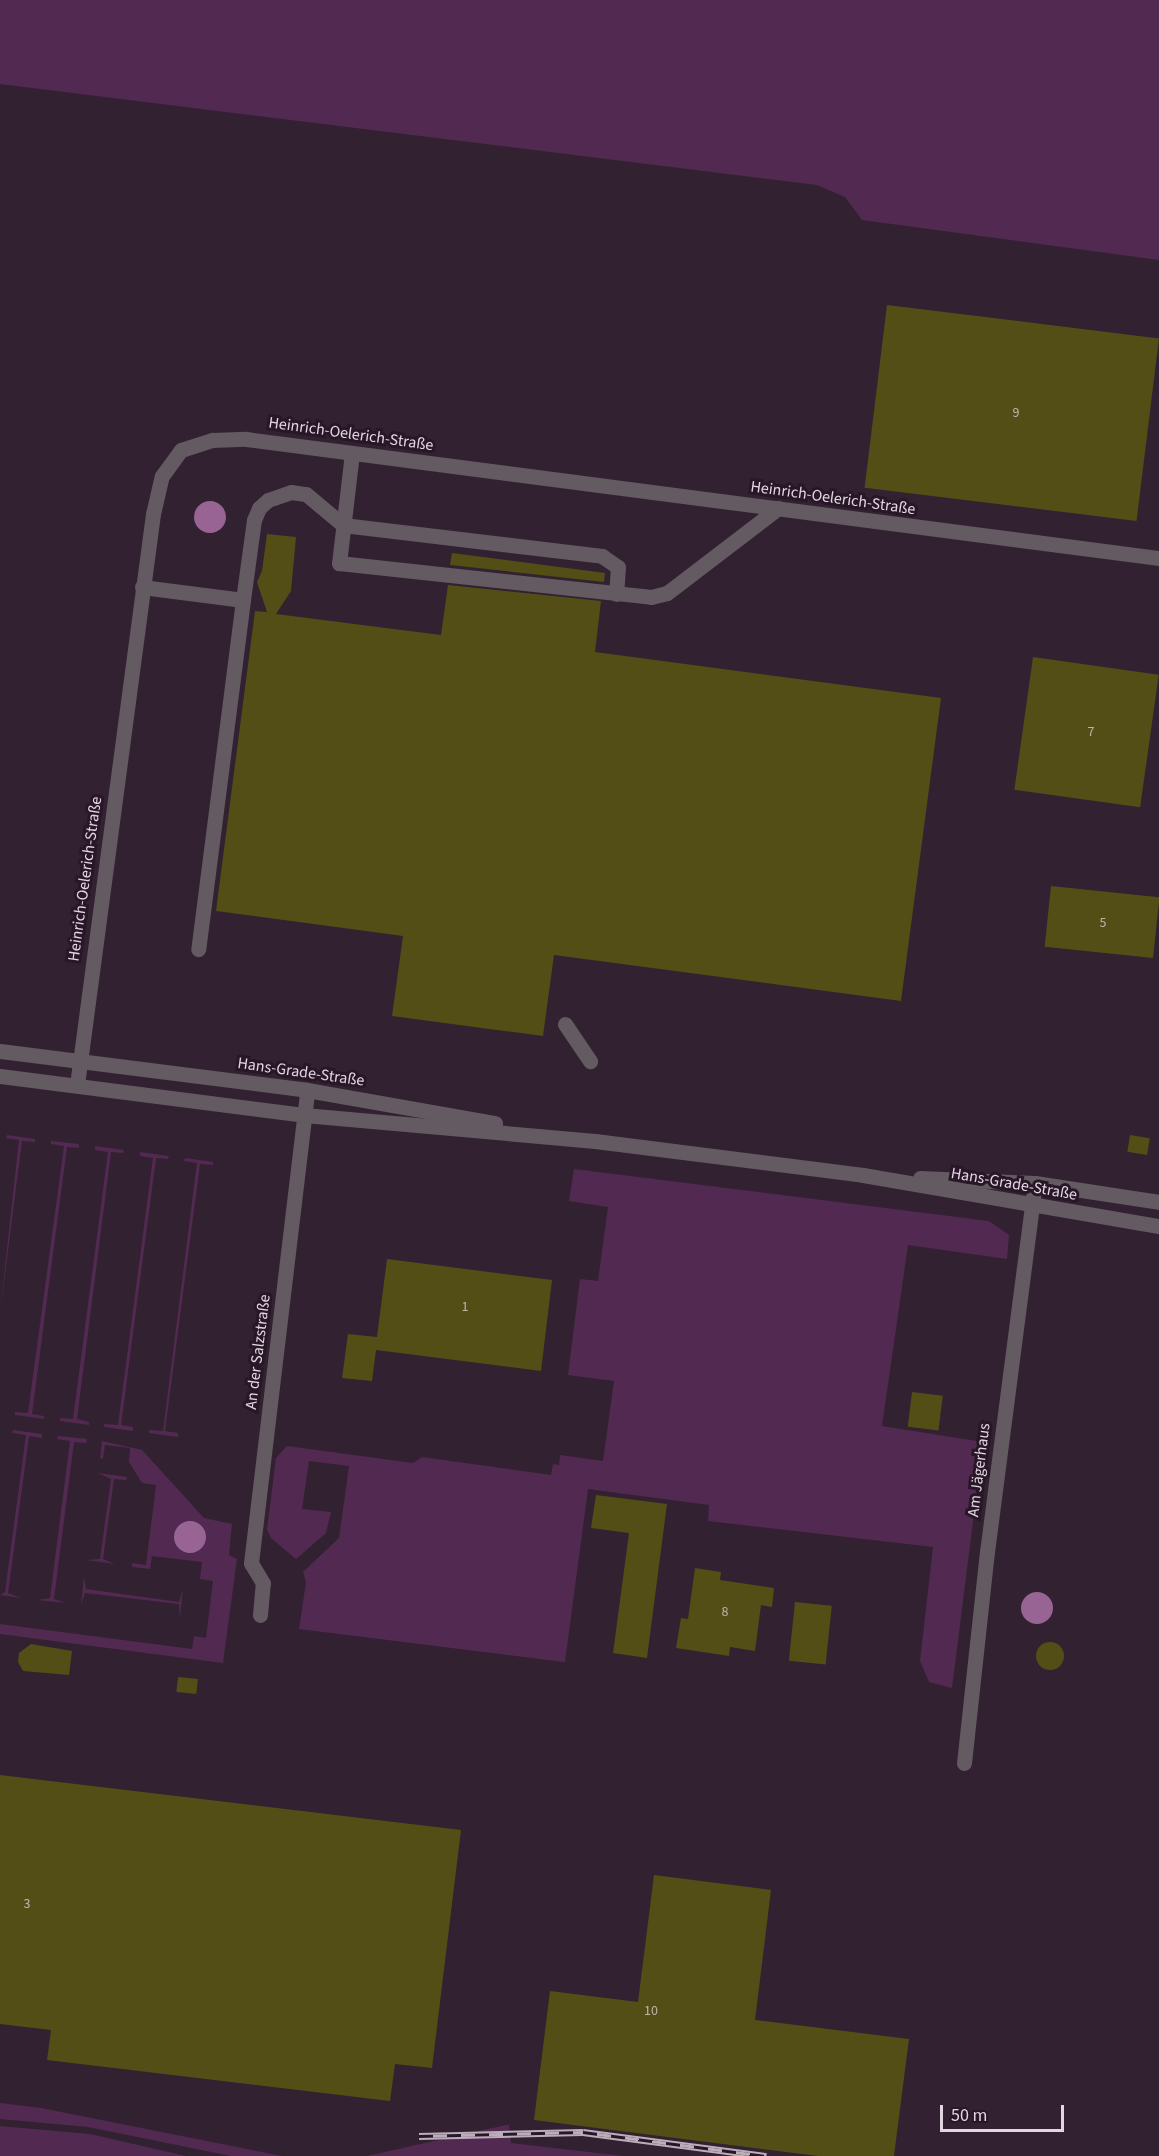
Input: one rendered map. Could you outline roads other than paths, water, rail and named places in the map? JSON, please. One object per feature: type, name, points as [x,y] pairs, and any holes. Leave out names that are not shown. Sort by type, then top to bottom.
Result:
[{"type":"street","name":"Heinrich-Oelerich-Straße","points":[[77,1085],[142,587],[162,476],[181,450],[212,440],[246,439],[1159,558]]},
{"type":"street","points":[[352,453],[339,562],[651,597],[667,593],[778,508]]},
{"type":"street","points":[[198,949],[254,520],[268,500],[291,492],[306,494],[343,525],[602,556],[618,567],[616,594]]},
{"type":"street","points":[[142,587],[243,600]]},
{"type":"street","points":[[565,1024],[590,1061]]},
{"type":"street","name":"Hans-Grade-Straße","points":[[0,1051],[307,1090],[595,1141]]},
{"type":"street","name":"Hans-Grade-Straße","points":[[0,1076],[304,1115],[595,1141],[863,1176],[1032,1207],[1159,1226]]},
{"type":"street","name":"An der Salzstraße","points":[[260,1615],[263,1583],[251,1563],[307,1090]]},
{"type":"street","name":"Hans-Grade-Straße","points":[[863,1176],[1035,1184],[1159,1202]]},
{"type":"street","name":"Am Jägerhaus","points":[[964,1762],[1035,1184]]},
{"type":"railway","points":[[419,2136],[583,2132],[766,2156]]}]
